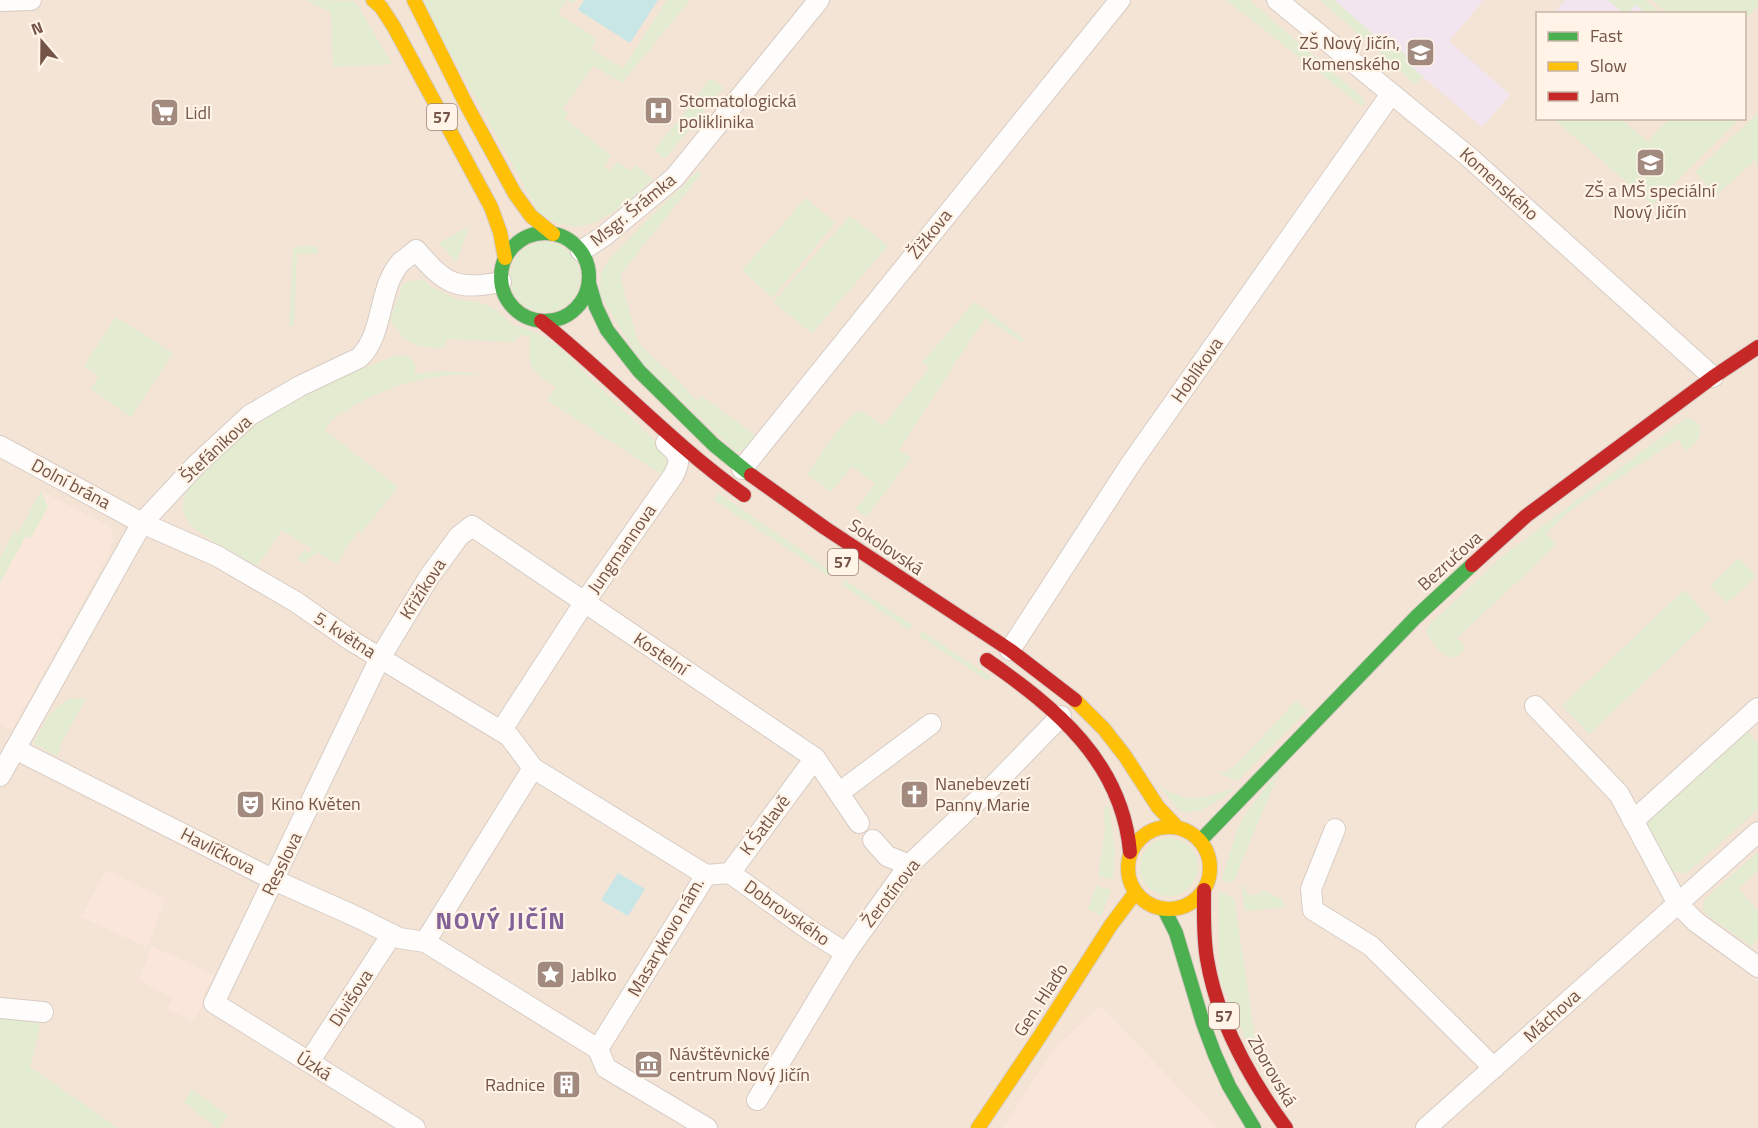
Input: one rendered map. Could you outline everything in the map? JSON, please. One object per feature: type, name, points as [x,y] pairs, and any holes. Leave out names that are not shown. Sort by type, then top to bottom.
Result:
[{"type":"main road","name":"57","points":[[373,0],[381,7],[394,27],[491,207],[500,232],[505,258],[501,282]]},
{"type":"main road","name":"57","points":[[414,0],[460,94],[514,194],[531,216],[553,234],[572,242],[581,251],[589,270],[589,283]]},
{"type":"main road","points":[[505,258],[512,248],[527,237],[540,233],[553,234]]},
{"type":"main road","points":[[501,282],[512,306],[528,318],[541,321],[555,321],[573,312],[585,296],[589,283]]},
{"type":"main road","name":"Sokolovská","points":[[589,283],[596,307],[607,330],[639,371],[676,409],[742,469],[825,528],[1047,676],[1092,715],[1125,756],[1158,807],[1178,827]]},
{"type":"main road","points":[[541,321],[572,345],[685,449],[759,505]]},
{"type":"main road","name":"Bezručova","points":[[1200,841],[1416,616],[1526,516],[1758,346]]},
{"type":"main road","points":[[978,654],[1034,693],[1061,716],[1078,733],[1106,772],[1126,822],[1130,852],[1127,870],[1135,893],[1151,905],[1164,909],[1184,907],[1204,890]]},
{"type":"main road","name":"57","points":[[1178,827],[1190,832],[1207,852],[1210,865],[1209,878],[1204,890]]},
{"type":"main road","points":[[1130,852],[1141,837],[1151,830],[1178,827]]},
{"type":"main road","name":"Zborovská","points":[[1204,890],[1207,957],[1224,1017],[1249,1075],[1286,1128]]},
{"type":"main road","name":"Gen. Hlaďo","points":[[978,1128],[1135,893]]},
{"type":"main road","name":"57","points":[[1164,909],[1176,933],[1215,1055],[1229,1086],[1254,1128]]},
{"type":"street","points":[[0,1],[31,0]]},
{"type":"street","name":"Msgr. Šrámka","points":[[581,251],[604,236],[674,178],[819,0]]},
{"type":"street","name":"Žižkova","points":[[742,469],[1120,0]]},
{"type":"street","name":"Komenského","points":[[1277,0],[1469,157],[1713,377]]},
{"type":"street","name":"Hoblíkova","points":[[1010,650],[1130,465],[1391,94]]},
{"type":"street","name":"Štefánikova","points":[[0,776],[142,523],[197,464],[250,415],[300,386],[359,358],[365,352],[373,337],[390,281],[400,263],[417,250],[435,272],[452,283],[486,285],[501,282]]},
{"type":"street","name":"Jungmannova","points":[[501,732],[584,603],[673,476],[679,463],[674,450],[635,415],[606,377]]},
{"type":"street","name":"Dolní brána","points":[[0,446],[142,523]]},
{"type":"street","name":"5. května","points":[[142,523],[218,556],[296,602],[352,641],[509,736],[533,768]]},
{"type":"street","name":"Kostelní","points":[[472,526],[815,758],[860,823]]},
{"type":"street","name":"Křižíkova","points":[[380,658],[429,577],[459,536],[472,526]]},
{"type":"street","name":"Resslova","points":[[214,1004],[380,658]]},
{"type":"street","points":[[1535,706],[1619,794],[1678,903],[1696,922],[1758,967]]},
{"type":"street","name":"Žerotínova","points":[[757,1100],[846,953],[909,865],[993,786],[1061,716]]},
{"type":"street","points":[[1633,821],[1755,718]]},
{"type":"street","points":[[840,792],[931,724]]},
{"type":"street","name":"Havlíčkova","points":[[15,749],[274,880],[399,938],[425,942]]},
{"type":"street","name":"K Šatlavě","points":[[706,875],[730,873],[815,758]]},
{"type":"street","points":[[533,768],[425,942],[598,1049],[606,1068],[707,1128]]},
{"type":"street","name":"Masarykovo nám.","points":[[533,768],[706,875],[598,1049]]},
{"type":"street","points":[[1335,829],[1311,890],[1313,910],[1371,946],[1494,1068]]},
{"type":"street","name":"Máchova","points":[[1426,1128],[1758,832]]},
{"type":"street","points":[[873,840],[887,856],[909,865]]},
{"type":"street","name":"Dobrovského","points":[[730,873],[846,953]]},
{"type":"street","name":"Divišova","points":[[309,1062],[392,934]]},
{"type":"street","name":"Úzká","points":[[214,1004],[415,1128]]},
{"type":"street","points":[[0,1008],[43,1012]]},
{"type":"shaded area","points":[[0,0],[1758,0],[1758,1128],[0,1128]]},
{"type":"shaded area","name":"ZŠ Nový Jičín, Komenského","points":[[1320,0],[1484,0],[1449,41],[1510,95],[1482,127],[1423,77],[1416,85]]},
{"type":"shaded area","points":[[1565,0],[1645,0],[1659,12],[1555,12]]},
{"type":"shaded area","points":[[41,491],[111,527],[113,542],[110,552],[12,730],[0,724],[0,558],[14,531],[18,533]]},
{"type":"shaded area","points":[[106,870],[166,899],[147,947],[81,917]]},
{"type":"shaded area","points":[[152,946],[215,975],[203,994],[207,996],[193,1021],[167,1009],[172,998],[139,980]]},
{"type":"shaded area","points":[[1100,1006],[1217,1128],[1003,1128],[1045,1062],[1060,1043]]},
{"type":"green space","points":[[305,0],[355,1],[392,64],[333,67],[331,12]]},
{"type":"green space","points":[[421,0],[566,0],[558,14],[597,39],[591,48],[623,69],[667,0],[690,0],[622,83],[594,66],[563,108],[568,113],[564,118],[611,156],[603,166],[610,172],[618,162],[630,171],[636,165],[653,179],[614,211],[591,223],[569,226],[539,213]]},
{"type":"green space","points":[[1226,0],[1249,0],[1364,99],[1363,107]]},
{"type":"green space","points":[[1320,0],[1334,0],[1380,40],[1388,36],[1408,57],[1405,61],[1423,76],[1416,85]]},
{"type":"green space","points":[[1608,0],[1645,0],[1659,12],[1645,12],[1635,5],[1629,12],[1622,12]]},
{"type":"green space","points":[[1652,0],[1758,0],[1758,6],[1746,18],[1746,12],[1666,12]]},
{"type":"green space","points":[[711,78],[723,88],[665,159],[654,150]]},
{"type":"green space","points":[[1758,113],[1758,167],[1755,160],[1717,195],[1695,172]]},
{"type":"green space","name":"ZŠ a MŠ speciální Nový Jičín","points":[[1555,120],[1622,120],[1648,142],[1668,120],[1738,120],[1653,205]]},
{"type":"green space","points":[[698,171],[701,174],[620,276],[638,342],[698,402],[701,396],[703,397],[756,436],[745,449],[737,453],[639,360],[600,294],[601,273],[609,260]]},
{"type":"green space","points":[[806,198],[835,223],[772,298],[742,270]]},
{"type":"green space","points":[[850,216],[888,246],[812,333],[773,302]]},
{"type":"green space","points":[[468,227],[467,234],[456,262],[439,243]]},
{"type":"green space","points":[[545,242],[564,248],[574,258],[580,277],[574,296],[564,306],[545,312],[526,306],[516,296],[510,277],[516,258],[526,248]]},
{"type":"green space","points":[[293,247],[318,247],[317,254],[297,253],[294,326],[289,326]]},
{"type":"green space","points":[[423,279],[432,287],[456,299],[486,304],[511,324],[532,331],[556,344],[671,457],[667,472],[661,474],[547,400],[556,387],[536,372],[530,363],[530,338],[521,335],[514,342],[446,339],[445,348],[418,346],[407,340],[390,320],[403,283]]},
{"type":"green space","points":[[974,302],[1024,339],[1022,342],[985,318],[899,450],[911,458],[866,517],[856,509],[875,484],[852,466],[831,492],[807,474],[832,438],[857,410],[883,426],[929,368],[922,362]]},
{"type":"green space","points":[[116,317],[173,353],[131,417],[91,389],[99,376],[84,366]]},
{"type":"green space","points":[[397,355],[407,356],[415,364],[415,374],[440,371],[483,374],[441,376],[414,381],[387,390],[361,402],[338,417],[345,406],[324,430],[398,487],[361,533],[358,531],[336,564],[318,552],[304,563],[297,559],[304,550],[308,553],[312,549],[282,530],[257,566],[207,537],[190,524],[183,510],[185,494],[189,486],[243,434],[300,397]]},
{"type":"green space","points":[[1687,417],[1694,420],[1700,428],[1698,438],[1691,447],[1686,451],[1678,439],[1579,504],[1546,534],[1557,544],[1457,638],[1466,648],[1463,651],[1453,657],[1444,654],[1436,646],[1426,628],[1503,556]]},
{"type":"green space","points":[[41,491],[48,507],[31,538],[26,536],[0,583],[0,558],[14,531],[18,533]]},
{"type":"green space","points":[[719,493],[832,572],[827,575],[714,500]]},
{"type":"green space","points":[[1739,558],[1756,576],[1727,603],[1710,586]]},
{"type":"green space","points":[[845,580],[912,625],[909,630],[842,585]]},
{"type":"green space","points":[[1684,590],[1711,619],[1589,734],[1562,706]]},
{"type":"green space","points":[[922,631],[991,677],[988,681],[919,636]]},
{"type":"green space","points":[[86,698],[57,756],[35,745],[34,742],[48,717],[58,707],[69,699]]},
{"type":"green space","points":[[1296,701],[1307,711],[1239,779],[1234,780],[1214,771],[1225,773],[1235,766]]},
{"type":"green space","points":[[1746,730],[1758,743],[1758,809],[1687,873],[1669,869],[1646,829],[1649,819]]},
{"type":"green space","points":[[1281,767],[1234,881],[1221,881],[1237,830],[1247,812]]},
{"type":"green space","points":[[1158,785],[1185,798],[1202,798],[1233,790],[1202,809],[1181,812]]},
{"type":"green space","points":[[1109,806],[1115,851],[1113,879],[1098,876],[1105,832],[1104,808]]},
{"type":"green space","points":[[1169,838],[1180,840],[1193,851],[1198,867],[1196,878],[1185,891],[1169,896],[1158,894],[1145,883],[1140,867],[1142,856],[1153,843]]},
{"type":"green space","points":[[1758,852],[1758,870],[1738,888],[1758,911],[1758,939],[1751,946],[1705,913],[1703,908],[1704,900]]},
{"type":"green space","points":[[1096,886],[1111,890],[1101,916],[1088,909]]},
{"type":"green space","points":[[1241,886],[1249,896],[1261,894],[1262,890],[1281,899],[1286,907],[1245,911]]},
{"type":"green space","points":[[1219,892],[1234,898],[1260,1071],[1219,978]]},
{"type":"green space","points":[[0,1019],[41,1021],[30,1067],[118,1128],[0,1128]]},
{"type":"green space","points":[[193,1090],[227,1115],[220,1127],[217,1128],[184,1102]]},
{"type":"water","points":[[584,0],[658,0],[630,43],[578,10]]},
{"type":"water","points":[[618,873],[645,889],[628,916],[601,900]]},
{"type":"traffic: fast","points":[[545,233],[570,240],[582,252],[589,277],[582,302],[570,314],[545,321],[520,314],[508,302],[501,277],[508,252],[520,240],[545,233]]},
{"type":"traffic: fast","points":[[589,283],[596,307],[607,330],[639,371],[714,445],[751,475]]},
{"type":"traffic: fast","points":[[1200,841],[1416,617],[1472,565]]},
{"type":"traffic: fast","points":[[1164,909],[1176,933],[1215,1055],[1229,1086],[1254,1128]]},
{"type":"traffic: slow","points":[[373,0],[381,7],[394,27],[491,207],[500,232],[505,258]]},
{"type":"traffic: slow","points":[[414,0],[466,104],[515,194],[531,216],[553,234]]},
{"type":"traffic: slow","points":[[1075,700],[1104,729],[1125,756],[1158,807],[1177,827]]},
{"type":"traffic: slow","points":[[1161,827],[1177,827],[1192,834],[1203,845],[1210,860],[1210,868],[1207,884],[1198,897],[1177,909],[1161,909],[1146,902],[1135,891],[1128,876],[1128,860],[1135,845],[1146,834],[1161,827]]},
{"type":"traffic: slow","points":[[978,1128],[1111,925],[1135,893]]},
{"type":"traffic: jam","points":[[541,321],[691,454],[744,495]]},
{"type":"traffic: jam","points":[[1472,565],[1526,516],[1713,377],[1758,347]]},
{"type":"traffic: jam","points":[[751,475],[825,528],[1010,650],[1075,700]]},
{"type":"traffic: jam","points":[[987,660],[1013,678],[1060,718],[1099,764],[1114,791],[1124,820],[1130,852]]},
{"type":"traffic: jam","points":[[1204,890],[1206,950],[1218,1004],[1248,1069],[1286,1128]]},
{"type":"place","name":"ZŠ Nový Jičín, Komenského","points":[[1421,53]]},
{"type":"place","name":"Stomatologická poliklinika","points":[[658,111]]},
{"type":"place","name":"Lidl","points":[[164,113]]},
{"type":"place","name":"ZŠ a MŠ speciální Nový Jičín","points":[[1650,162]]},
{"type":"place","name":"Nanebevzetí Panny Marie","points":[[914,794]]},
{"type":"place","name":"Kino Květen","points":[[250,804]]},
{"type":"place","name":"Jablko","points":[[550,975]]},
{"type":"place","name":"Návštěvnické centrum Nový Jičín","points":[[648,1064]]},
{"type":"place","name":"Radnice","points":[[566,1085]]},
{"type":"district","name":"NOVÝ JIČÍN","points":[[501,921]]}]
